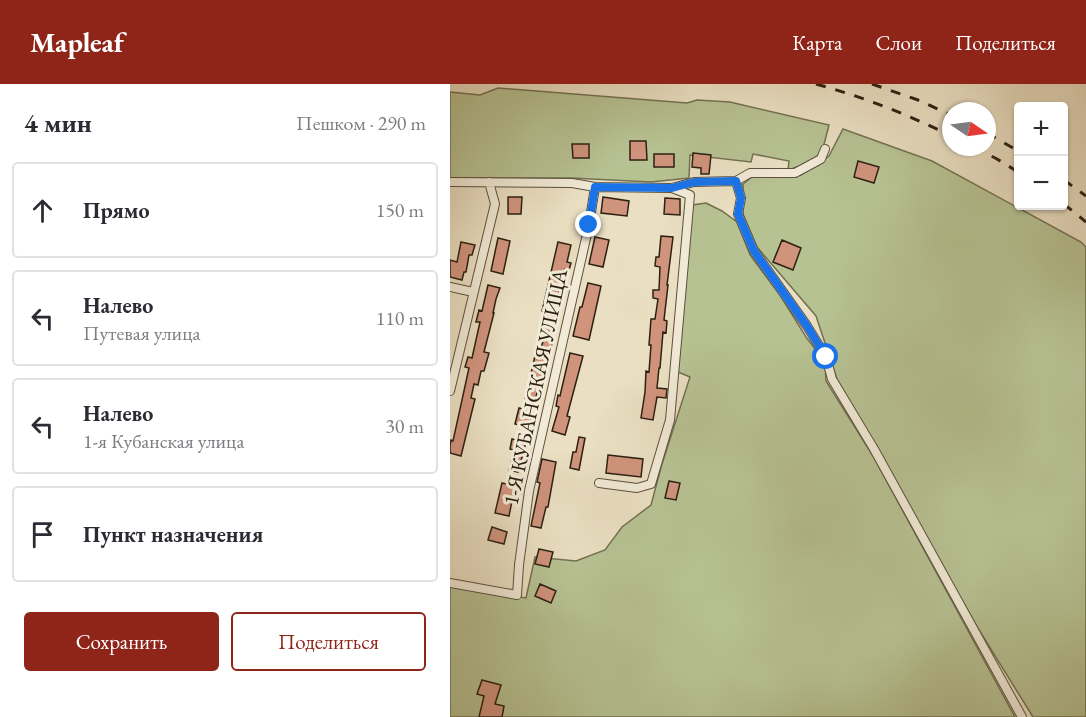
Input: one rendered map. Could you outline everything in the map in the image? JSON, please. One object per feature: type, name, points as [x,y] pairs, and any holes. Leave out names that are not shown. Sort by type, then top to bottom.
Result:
[{"type":"street","points":[[450,182],[572,183],[595,187],[672,188],[694,182],[736,181],[750,173],[795,173],[821,159],[825,149]]},
{"type":"street","points":[[736,181],[741,198],[738,214],[754,251],[826,357],[832,379],[874,449],[1022,717]]},
{"type":"street","points":[[450,391],[495,204],[489,182]]},
{"type":"street","name":"1-Я КУБАНСКАЯ УЛИЦА","points":[[450,583],[517,595],[529,491],[589,225],[595,187]]},
{"type":"street","points":[[599,483],[638,488],[651,484],[670,420],[690,195],[672,188]]},
{"type":"street","points":[[450,287],[473,292]]},
{"type":"green space","points":[[498,88],[687,103],[697,100],[730,102],[829,125],[822,152],[809,163],[788,170],[789,161],[753,154],[751,162],[690,155],[689,178],[651,182],[571,178],[450,178],[450,92],[480,95]]},
{"type":"green space","points":[[843,129],[932,161],[1014,206],[1014,210],[1022,210],[1081,242],[1086,247],[1086,717],[1033,717],[979,630],[837,379],[816,316],[757,247],[743,214],[743,184],[752,177],[801,175],[829,156]]},
{"type":"green space","points":[[706,203],[737,222],[750,255],[825,362],[826,381],[873,456],[1015,717],[450,717],[450,586],[526,598],[535,557],[576,561],[605,550],[622,527],[651,505],[690,377],[678,372],[692,205]]},
{"type":"building","points":[[630,141],[646,141],[647,160],[630,160]]},
{"type":"building","points":[[572,144],[589,144],[589,158],[573,158]]},
{"type":"building","points":[[693,153],[711,155],[709,174],[701,174],[701,168],[692,167]]},
{"type":"building","points":[[654,154],[674,154],[674,167],[654,167]]},
{"type":"building","points":[[858,161],[879,167],[874,183],[854,177]]},
{"type":"building","points":[[508,197],[522,197],[521,214],[508,214]]},
{"type":"building","points":[[603,197],[629,201],[627,216],[601,213]]},
{"type":"building","points":[[665,198],[680,199],[680,215],[664,214]]},
{"type":"building","points":[[661,236],[673,237],[664,320],[667,321],[666,333],[663,332],[657,388],[667,389],[666,398],[657,397],[653,420],[641,418],[646,371],[649,372],[651,319],[655,319],[658,299],[653,298],[653,290],[659,290],[660,267],[655,266],[656,257],[659,257]]},
{"type":"building","points":[[595,237],[609,240],[603,267],[589,264]]},
{"type":"building","points":[[498,238],[510,241],[503,274],[491,271]]},
{"type":"building","points":[[782,240],[801,248],[793,270],[773,262]]},
{"type":"building","points":[[461,242],[475,245],[472,255],[469,255],[462,280],[450,277],[450,260],[457,262]]},
{"type":"building","points":[[558,242],[571,245],[567,262],[571,263],[569,270],[565,269],[550,332],[540,330],[544,312],[542,311]]},
{"type":"building","points":[[588,283],[601,286],[589,340],[573,336]]},
{"type":"building","points":[[488,285],[500,288],[484,352],[489,353],[478,385],[474,384],[471,398],[475,399],[461,456],[450,453],[450,446],[469,368],[465,367],[468,357],[472,358],[480,322],[476,322],[479,310],[482,311]]},
{"type":"building","points":[[544,338],[553,340],[530,423],[525,422],[524,426],[515,424],[519,408],[523,409],[537,347],[541,348]]},
{"type":"building","points":[[570,353],[583,356],[567,416],[570,417],[565,435],[552,431],[559,407],[556,406],[558,395],[560,396]]},
{"type":"building","points":[[579,437],[585,438],[579,470],[570,468]]},
{"type":"building","points":[[512,439],[526,442],[518,472],[509,470],[514,450],[510,449]]},
{"type":"building","points":[[608,455],[643,459],[641,477],[606,473]]},
{"type":"building","points":[[542,459],[556,462],[548,507],[546,507],[541,528],[531,526],[540,483],[537,482]]},
{"type":"building","points":[[669,481],[680,483],[676,500],[665,498]]},
{"type":"building","points":[[502,483],[515,486],[509,516],[495,513]]},
{"type":"building","points":[[492,527],[507,532],[504,544],[488,540]]},
{"type":"building","points":[[539,549],[553,552],[549,567],[535,564]]},
{"type":"building","points":[[540,584],[556,591],[551,603],[535,596]]},
{"type":"building","points":[[482,680],[501,685],[495,704],[504,706],[502,717],[479,717],[484,696],[477,694]]},
{"type":"railway","points":[[816,84],[885,107],[942,132]]},
{"type":"railway","points":[[872,84],[942,111]]},
{"type":"railway","points":[[996,138],[1014,149]]},
{"type":"railway","points":[[991,156],[1014,170]]},
{"type":"railway","points":[[1068,183],[1086,196]]},
{"type":"railway","points":[[1068,207],[1086,222]]},
{"type":"route","points":[[589,225],[595,187],[672,188],[694,182],[736,181],[741,198],[738,214],[754,251],[826,357]]}]
